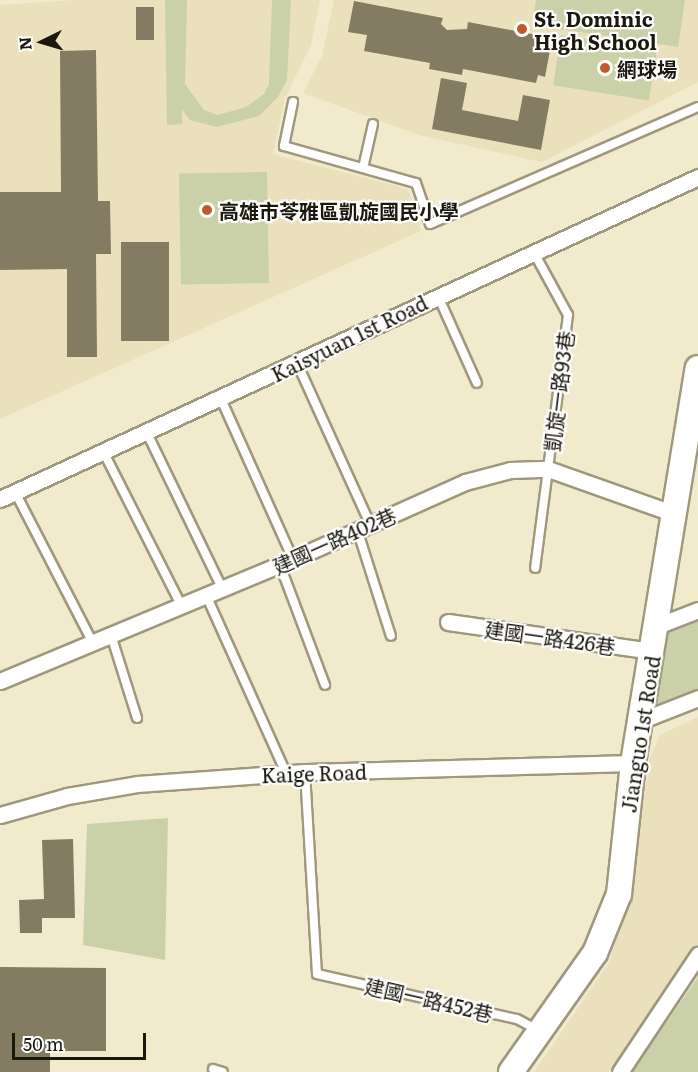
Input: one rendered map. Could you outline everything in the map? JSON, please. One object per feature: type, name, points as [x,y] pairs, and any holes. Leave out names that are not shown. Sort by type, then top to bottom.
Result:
[{"type":"main road","name":"Jianguo 1st Road","points":[[511,1072],[595,953],[619,894],[633,763],[642,720],[698,368]]},
{"type":"street","name":"Kaisyuan 1st Road","points":[[0,499],[221,399],[437,294],[698,177]]},
{"type":"street","name":"建國一路402巷","points":[[0,681],[111,633],[287,562],[465,482],[510,470],[548,469],[675,514]]},
{"type":"street","points":[[657,626],[698,610]]},
{"type":"street","name":"建國一路426巷","points":[[448,622],[653,651]]},
{"type":"street","points":[[642,720],[698,698]]},
{"type":"street","name":"Kaige Road","points":[[0,816],[67,796],[137,784],[305,772],[633,763]]},
{"type":"street","points":[[620,1072],[698,955]]},
{"type":"lane","points":[[293,102],[284,146],[416,183],[430,224],[698,107]]},
{"type":"lane","points":[[363,168],[373,124]]},
{"type":"lane","name":"凱旋一路93巷","points":[[534,251],[568,315],[536,568]]},
{"type":"lane","points":[[437,294],[477,383]]},
{"type":"lane","points":[[297,363],[364,526],[391,636]]},
{"type":"lane","points":[[221,399],[287,562],[325,685]]},
{"type":"lane","points":[[147,433],[222,588]]},
{"type":"lane","points":[[104,453],[181,605]]},
{"type":"lane","points":[[15,492],[92,641]]},
{"type":"lane","points":[[206,595],[286,773]]},
{"type":"lane","points":[[111,633],[137,718]]},
{"type":"lane","name":"建國一路452巷","points":[[305,772],[317,974],[517,1020],[539,1030]]},
{"type":"lane","points":[[213,1070],[223,1072]]},
{"type":"shaded area","name":"高雄市苓雅區凱旋國民小學","points":[[74,0],[320,0],[311,45],[285,98],[273,154],[408,189],[421,231],[0,419],[0,5]]},
{"type":"shaded area","name":"St. Dominic High School","points":[[334,0],[698,0],[698,82],[542,162],[419,135],[303,93],[322,56]]},
{"type":"shaded area","points":[[698,717],[698,945],[609,1072],[534,1072],[610,961],[636,865],[649,760],[660,735]]},
{"type":"green space","points":[[165,0],[187,0],[185,84],[204,110],[218,115],[246,107],[264,94],[269,84],[272,0],[291,0],[287,80],[278,97],[259,116],[217,127],[190,120],[182,109],[182,124],[167,125]]},
{"type":"green space","points":[[536,0],[685,0],[678,47],[533,25]]},
{"type":"green space","name":"網球場","points":[[561,35],[657,50],[649,101],[553,85]]},
{"type":"green space","points":[[267,172],[269,283],[181,285],[179,174]]},
{"type":"green space","points":[[698,618],[698,691],[648,711],[663,631]]},
{"type":"green space","points":[[168,818],[165,960],[83,945],[87,824]]},
{"type":"green space","points":[[698,977],[698,1072],[632,1072]]},
{"type":"building","points":[[354,1],[443,18],[441,24],[447,30],[467,29],[468,22],[537,35],[535,42],[551,45],[545,77],[538,75],[536,83],[463,69],[462,75],[429,69],[430,63],[364,51],[367,35],[348,32]]},
{"type":"building","points":[[136,7],[154,7],[154,40],[136,40]]},
{"type":"building","points":[[96,50],[98,201],[110,201],[111,254],[96,254],[97,357],[67,357],[67,269],[0,270],[0,192],[61,192],[60,51]]},
{"type":"building","points":[[441,78],[467,83],[462,110],[518,121],[523,95],[550,100],[541,150],[432,129]]},
{"type":"building","points":[[121,242],[169,242],[169,341],[121,341]]},
{"type":"building","points":[[73,839],[75,918],[42,918],[42,933],[20,933],[19,900],[44,899],[42,840]]},
{"type":"building","points":[[0,967],[106,968],[106,1051],[50,1051],[50,1072],[0,1072]]},
{"type":"place","name":"St. Dominic High School","points":[[522,29]]},
{"type":"place","name":"網球場","points":[[605,68]]},
{"type":"place","name":"高雄市苓雅區凱旋國民小學","points":[[207,210]]}]
